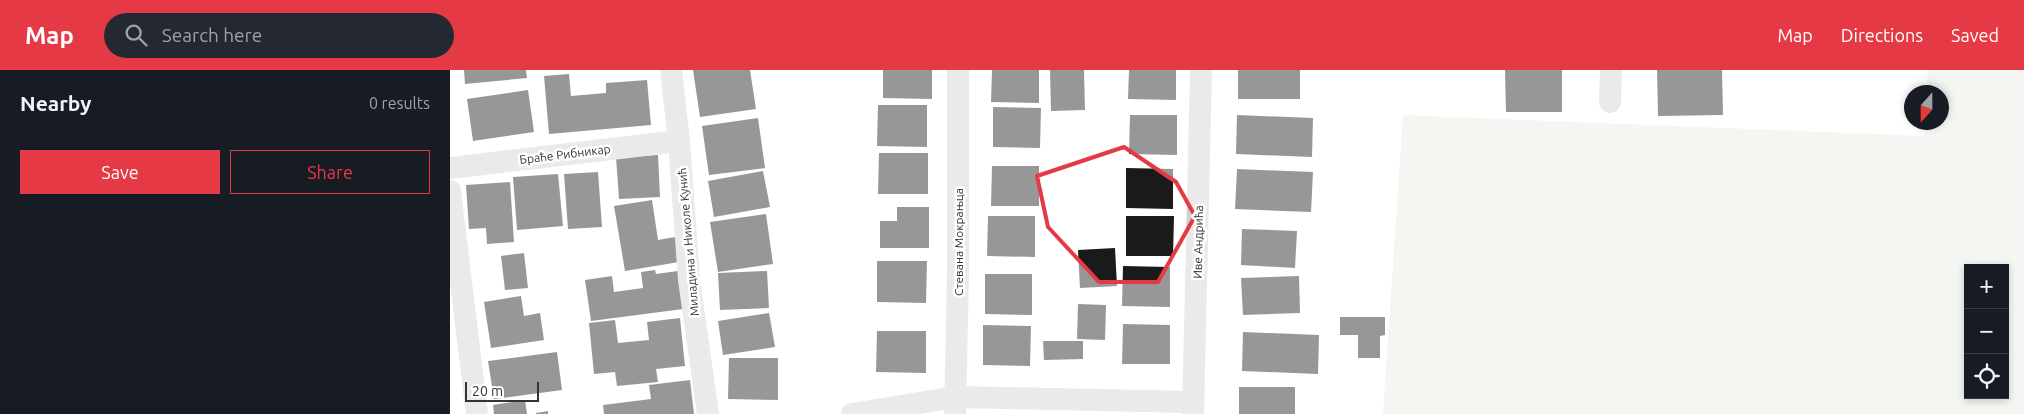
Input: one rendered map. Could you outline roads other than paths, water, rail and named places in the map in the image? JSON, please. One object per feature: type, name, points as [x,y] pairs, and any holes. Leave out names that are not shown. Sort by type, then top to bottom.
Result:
[{"type":"street","name":"Миладина и Николе Кунић","points":[[671,70],[679,141],[689,280],[708,414]]},
{"type":"street","name":"Стевана Мокрањца","points":[[955,406],[958,70]]},
{"type":"street","name":"Иве Андрића","points":[[1193,408],[1201,70]]},
{"type":"street","points":[[1610,102],[1612,70]]},
{"type":"street","name":"Браће Рибникар","points":[[450,168],[679,141]]},
{"type":"street","points":[[450,190],[477,414]]},
{"type":"street","points":[[852,414],[955,406],[1193,408]]}]
